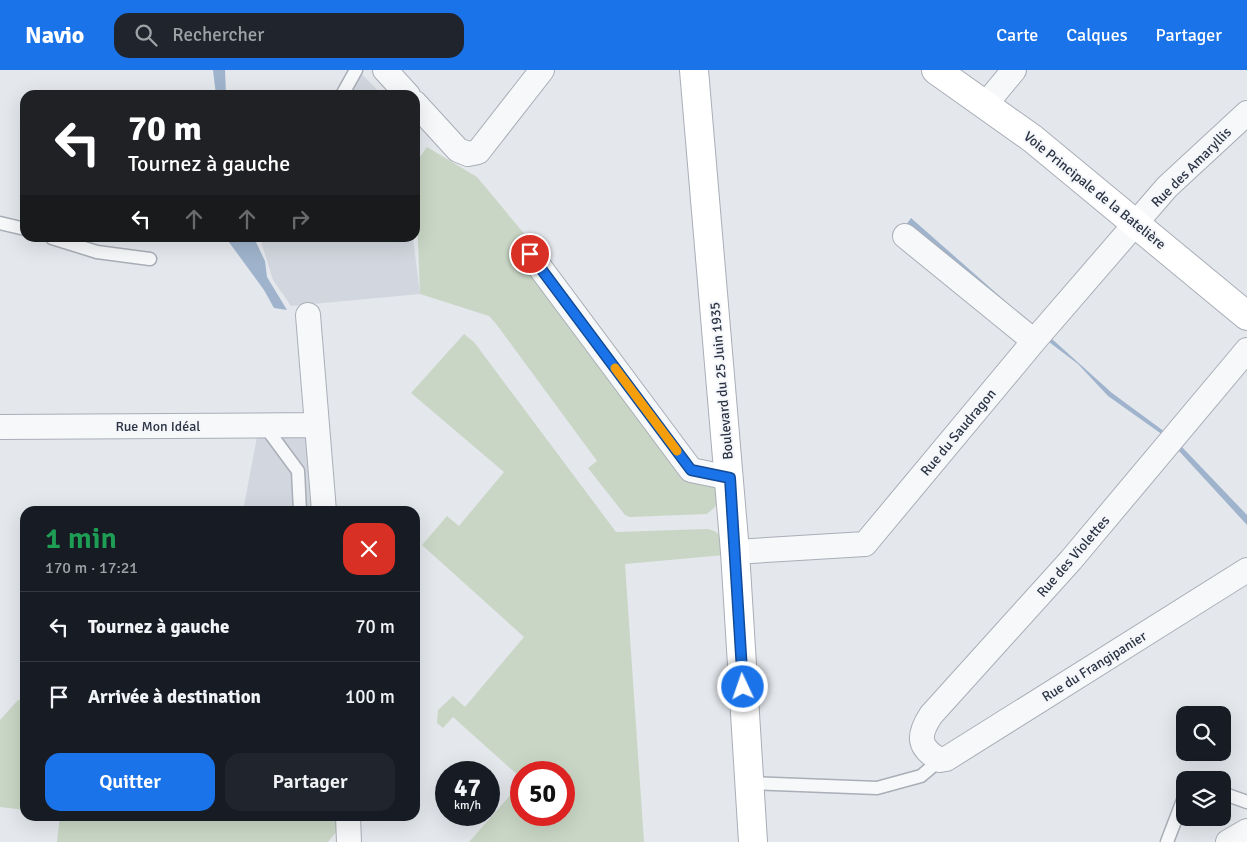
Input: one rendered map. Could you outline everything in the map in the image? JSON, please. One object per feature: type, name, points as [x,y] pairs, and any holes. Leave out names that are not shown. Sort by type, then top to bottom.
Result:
[{"type":"main road","name":"Boulevard du 25 Juin 1935","points":[[694,70],[730,478],[753,842]]},
{"type":"main road","name":"Voie Principale de la Batelière","points":[[936,70],[1033,139],[1137,223],[1247,316]]},
{"type":"street","points":[[385,70],[403,90]]},
{"type":"street","points":[[420,108],[458,150],[468,154],[478,152],[542,70]]},
{"type":"street","points":[[985,105],[1014,70]]},
{"type":"street","name":"Rue des Amaryllis","points":[[1137,223],[1167,187],[1247,113]]},
{"type":"street","name":"Rue du Saudragon","points":[[735,552],[865,544],[1034,342],[1137,223]]},
{"type":"street","points":[[905,236],[1034,342]]},
{"type":"street","points":[[530,254],[691,470],[730,478]]},
{"type":"street","points":[[308,315],[324,506]]},
{"type":"street","name":"Rue des Violettes","points":[[940,760],[931,755],[922,741],[922,729],[931,715],[1071,560],[1247,350]]},
{"type":"street","name":"Rue Mon Idéal","points":[[0,427],[317,425]]},
{"type":"street","name":"Rue du Frangipanier","points":[[940,760],[946,759],[1247,570]]},
{"type":"street","points":[[348,821],[349,842]]},
{"type":"street","points":[[1228,842],[1247,831]]},
{"type":"lane","points":[[345,90],[356,70]]},
{"type":"lane","points":[[0,223],[20,228]]},
{"type":"lane","points":[[65,242],[97,252],[150,259]]},
{"type":"lane","points":[[264,425],[298,471],[300,506]]},
{"type":"lane","points":[[749,783],[878,788],[921,776],[940,760]]},
{"type":"lane","points":[[1231,796],[1247,802]]},
{"type":"lane","points":[[1167,842],[1176,818]]},
{"type":"shaded area","points":[[349,70],[356,70],[377,90],[338,90]]},
{"type":"shaded area","points":[[261,242],[414,242],[420,294],[291,306],[273,280]]},
{"type":"shaded area","points":[[257,437],[307,437],[313,506],[244,506]]},
{"type":"green space","points":[[427,147],[477,177],[587,309],[720,490],[717,504],[707,514],[630,517],[625,515],[588,468],[597,461],[489,316],[420,294],[418,242],[420,242],[420,157]]},
{"type":"green space","points":[[464,334],[474,342],[616,532],[707,529],[716,532],[721,538],[724,555],[625,564],[644,842],[469,842],[483,826],[500,826],[500,807],[510,795],[510,826],[575,826],[575,761],[510,761],[510,768],[453,717],[443,728],[437,723],[438,710],[453,696],[465,707],[524,637],[422,545],[447,516],[459,526],[504,472],[411,393]]},
{"type":"green space","points":[[18,700],[20,700],[20,809],[0,807],[0,720]]},
{"type":"green space","points":[[59,821],[336,821],[337,831],[328,842],[57,842]]},
{"type":"water","points":[[213,70],[225,70],[226,90],[215,90]]},
{"type":"water","points":[[911,218],[1036,328],[906,225]]},
{"type":"water","points":[[229,242],[256,242],[265,261],[267,277],[287,310],[274,308],[264,290]]},
{"type":"water","points":[[1052,339],[1112,393],[1165,432],[1163,435],[1108,396],[1078,364],[1049,342]]},
{"type":"water","points":[[1182,447],[1247,515],[1247,525],[1179,451]]},
{"type":"slow traffic","points":[[615,368],[677,451]]},
{"type":"route","points":[[530,254],[691,470],[730,478],[743,687]]}]
